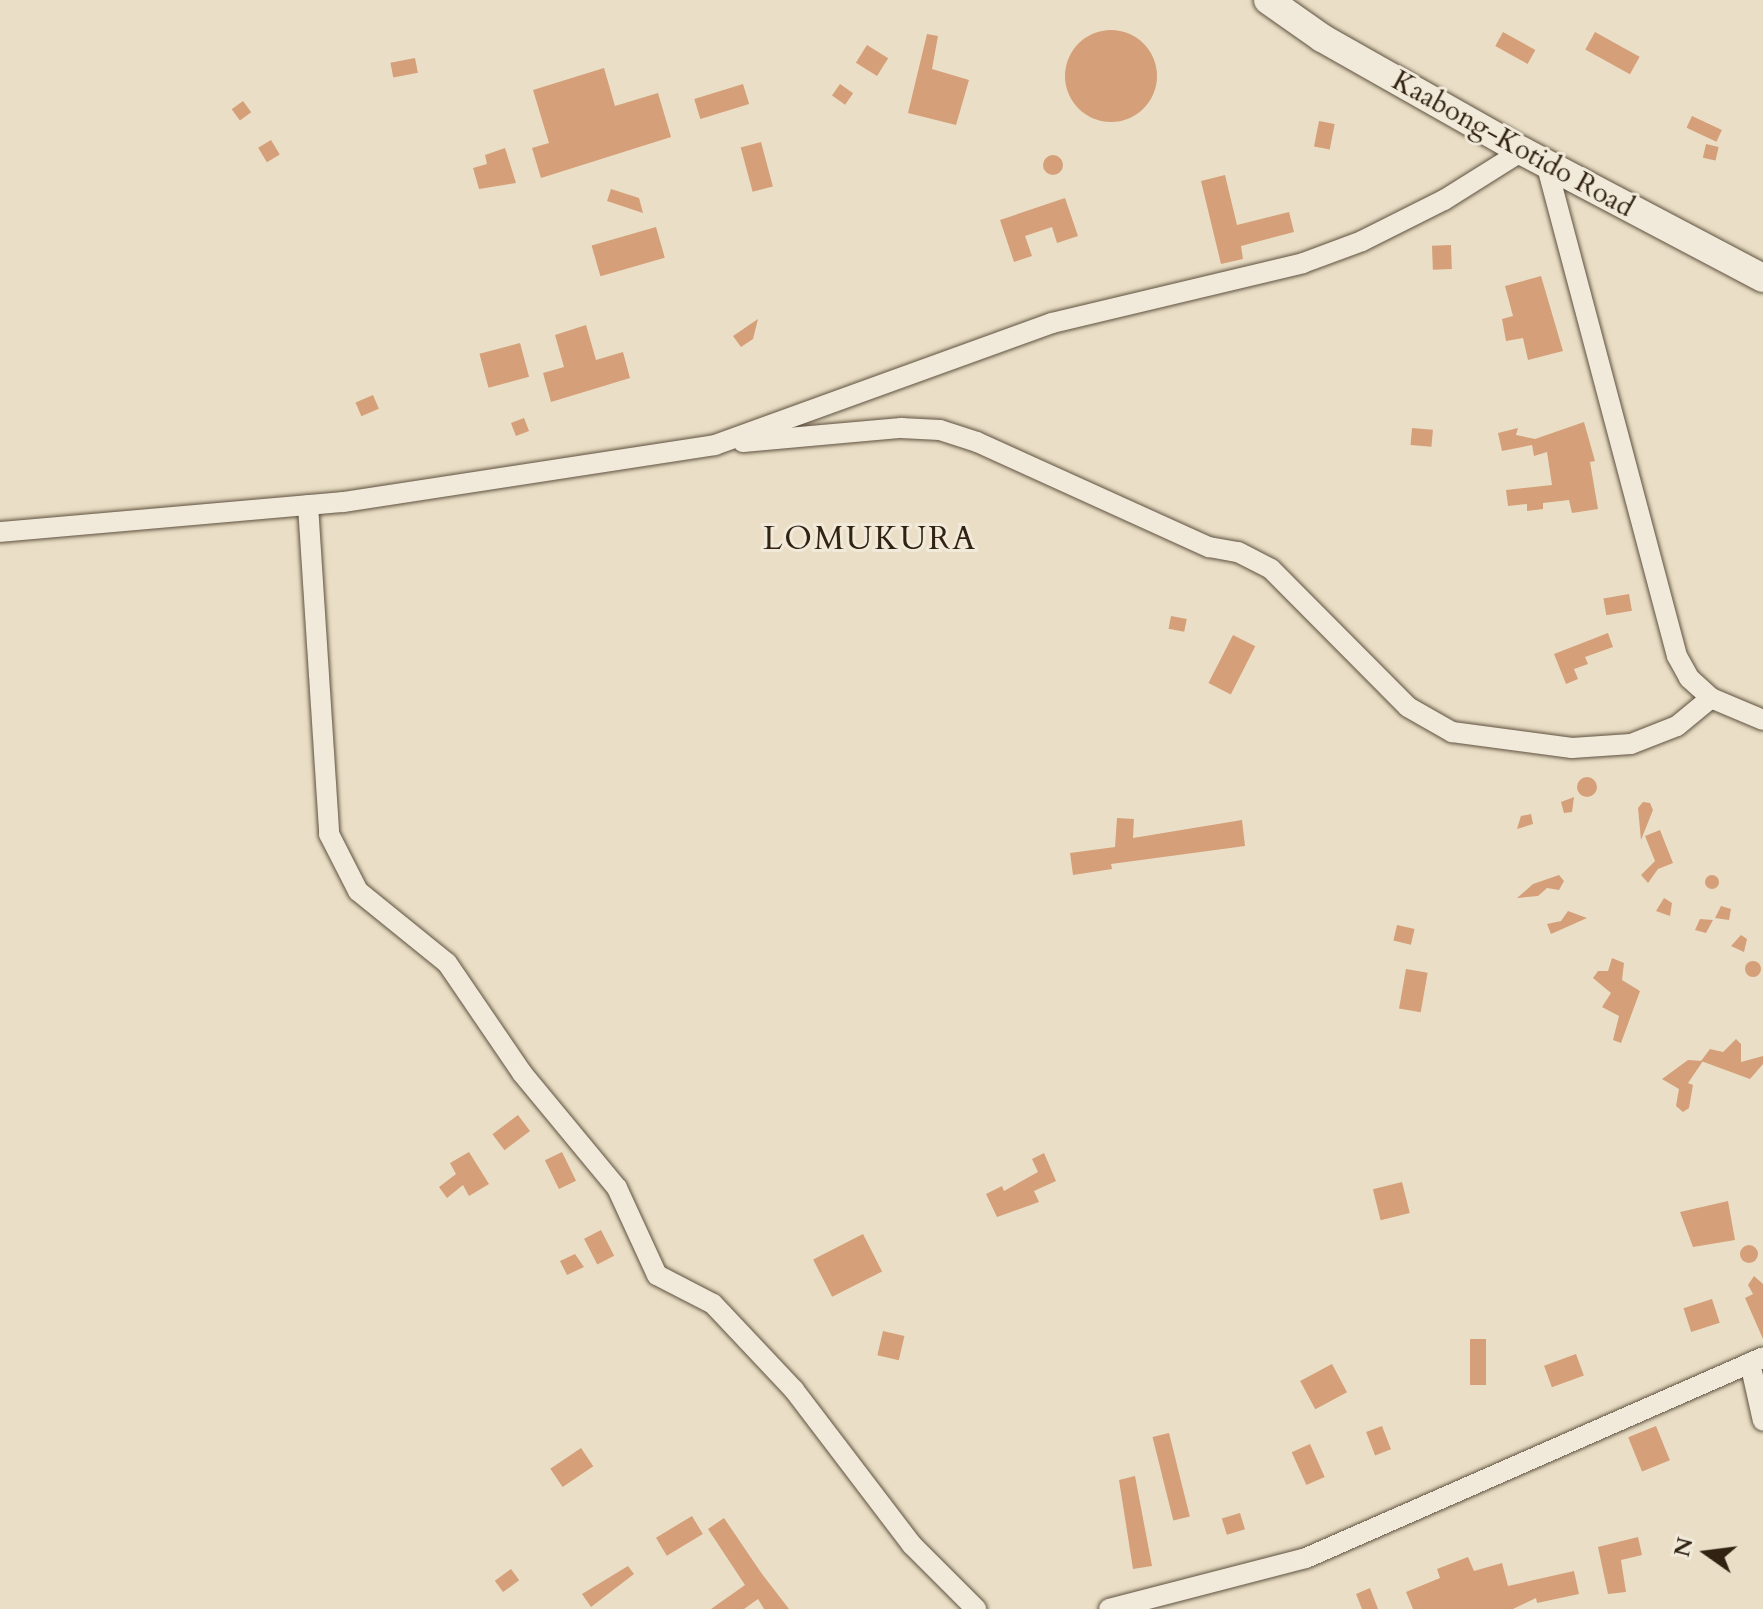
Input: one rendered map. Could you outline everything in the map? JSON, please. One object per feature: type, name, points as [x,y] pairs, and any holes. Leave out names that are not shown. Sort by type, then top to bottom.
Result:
[{"type":"street","name":"Kaabong-Kotido Road","points":[[1268,0],[1322,38],[1534,157],[1763,278]]},
{"type":"street","points":[[715,445],[1052,323],[1303,263],[1362,241],[1534,157],[1677,656],[1689,678],[1711,698],[1763,720]]},
{"type":"street","points":[[0,532],[308,505],[542,475],[715,445],[901,428],[940,430],[977,442],[1209,547],[1238,552],[1271,569],[1408,707],[1452,732],[1572,748],[1631,744],[1677,726],[1711,698]]},
{"type":"street","points":[[308,505],[329,834],[358,891],[447,963],[522,1073],[617,1188],[657,1275],[713,1304],[764,1358],[912,1545],[976,1609]]},
{"type":"street","points":[[1109,1609],[1306,1558],[1756,1360],[1763,1421]]},
{"type":"building","points":[[1102,30],[1120,30],[1137,37],[1150,50],[1157,76],[1150,102],[1137,115],[1120,122],[1102,122],[1085,115],[1072,102],[1065,85],[1065,67],[1072,50],[1085,37]]},
{"type":"building","points":[[1503,32],[1535,50],[1528,64],[1495,46]]},
{"type":"building","points":[[1595,32],[1640,57],[1630,74],[1585,49]]},
{"type":"building","points":[[927,34],[938,36],[932,69],[969,80],[956,125],[908,113]]},
{"type":"building","points":[[867,45],[888,58],[877,76],[856,63]]},
{"type":"building","points":[[415,58],[418,73],[393,77],[390,63]]},
{"type":"building","points":[[604,68],[615,106],[658,93],[671,137],[541,178],[532,148],[549,143],[533,90]]},
{"type":"building","points":[[743,84],[749,104],[700,119],[694,99]]},
{"type":"building","points":[[840,84],[853,93],[845,105],[832,95]]},
{"type":"building","points":[[243,101],[251,112],[240,121],[232,109]]},
{"type":"building","points":[[1692,116],[1722,130],[1716,142],[1687,128]]},
{"type":"building","points":[[1319,121],[1335,124],[1330,150],[1314,147]]},
{"type":"building","points":[[271,140],[280,155],[267,162],[258,148]]},
{"type":"building","points":[[761,142],[773,186],[753,192],[741,147]]},
{"type":"building","points":[[1706,144],[1719,147],[1716,161],[1703,158]]},
{"type":"building","points":[[505,148],[516,183],[479,189],[473,168],[487,164],[485,155]]},
{"type":"building","points":[[1049,155],[1057,155],[1063,165],[1057,175],[1049,175],[1043,169],[1043,161]]},
{"type":"building","points":[[1225,175],[1237,225],[1289,212],[1294,232],[1241,246],[1243,259],[1221,264],[1201,181]]},
{"type":"building","points":[[611,189],[639,198],[643,213],[607,201]]},
{"type":"building","points":[[1065,198],[1078,236],[1057,243],[1052,227],[1025,236],[1032,256],[1014,262],[1000,220]]},
{"type":"building","points":[[656,227],[665,258],[600,276],[592,245]]},
{"type":"building","points":[[1451,245],[1452,269],[1433,270],[1432,246]]},
{"type":"building","points":[[1541,276],[1563,351],[1528,360],[1523,338],[1506,341],[1502,319],[1513,316],[1505,286]]},
{"type":"building","points":[[758,319],[753,339],[741,347],[733,336]]},
{"type":"building","points":[[586,325],[596,360],[623,352],[630,378],[551,402],[543,373],[564,367],[555,335]]},
{"type":"building","points":[[520,343],[529,377],[488,388],[479,354]]},
{"type":"building","points":[[373,395],[379,409],[361,416],[356,402]]},
{"type":"building","points":[[524,418],[529,431],[516,436],[511,423]]},
{"type":"building","points":[[1584,422],[1595,461],[1590,462],[1598,509],[1572,513],[1569,500],[1543,503],[1543,509],[1527,511],[1527,504],[1508,506],[1506,490],[1552,485],[1547,452],[1534,456],[1532,445],[1502,451],[1498,433],[1518,428],[1516,435],[1535,439]]},
{"type":"building","points":[[1412,428],[1433,430],[1431,447],[1411,445]]},
{"type":"building","points":[[1629,594],[1632,611],[1606,615],[1603,599]]},
{"type":"building","points":[[1171,616],[1187,619],[1184,632],[1169,629]]},
{"type":"building","points":[[1608,633],[1613,647],[1585,657],[1588,664],[1574,669],[1578,679],[1566,684],[1554,654]]},
{"type":"building","points":[[1233,635],[1255,646],[1231,694],[1208,683]]},
{"type":"building","points":[[1587,777],[1594,780],[1597,787],[1594,794],[1587,797],[1580,794],[1577,787],[1580,780]]},
{"type":"building","points":[[1574,797],[1572,812],[1564,813],[1561,802]]},
{"type":"building","points":[[1643,802],[1650,803],[1653,810],[1641,840],[1638,808]]},
{"type":"building","points":[[1531,814],[1533,824],[1517,829],[1521,816]]},
{"type":"building","points":[[1117,818],[1134,819],[1133,838],[1242,820],[1245,846],[1111,864],[1112,869],[1073,875],[1070,853],[1115,847]]},
{"type":"building","points":[[1660,830],[1673,863],[1658,869],[1648,883],[1641,875],[1655,861],[1645,836]]},
{"type":"building","points":[[1559,875],[1564,881],[1559,890],[1547,888],[1538,896],[1517,898],[1533,884]]},
{"type":"building","points":[[1712,875],[1719,882],[1712,889],[1705,882]]},
{"type":"building","points":[[1664,898],[1672,903],[1670,916],[1656,911]]},
{"type":"building","points":[[1721,906],[1731,909],[1729,920],[1715,918]]},
{"type":"building","points":[[1568,911],[1587,918],[1551,934],[1547,924],[1561,921]]},
{"type":"building","points":[[1700,919],[1713,920],[1706,933],[1695,930]]},
{"type":"building","points":[[1397,925],[1415,929],[1411,945],[1393,941]]},
{"type":"building","points":[[1741,935],[1747,939],[1744,952],[1731,946]]},
{"type":"building","points":[[1612,958],[1624,963],[1622,980],[1640,991],[1621,1043],[1613,1040],[1619,1016],[1602,1007],[1611,993],[1593,978],[1598,971],[1608,971]]},
{"type":"building","points":[[1753,961],[1759,963],[1759,975],[1753,977],[1747,975],[1745,969],[1747,963]]},
{"type":"building","points":[[1406,969],[1428,973],[1421,1012],[1399,1008]]},
{"type":"building","points":[[1736,1039],[1741,1044],[1741,1062],[1763,1056],[1763,1064],[1750,1079],[1701,1061],[1710,1049],[1723,1052]]},
{"type":"building","points":[[1688,1060],[1703,1061],[1688,1083],[1693,1085],[1689,1108],[1683,1112],[1676,1106],[1679,1089],[1662,1079]]},
{"type":"building","points":[[518,1115],[530,1131],[504,1150],[492,1134]]},
{"type":"building","points":[[469,1152],[489,1184],[469,1196],[463,1185],[447,1198],[439,1187],[456,1174],[450,1163]]},
{"type":"building","points":[[562,1152],[576,1181],[559,1189],[545,1160]]},
{"type":"building","points":[[1044,1153],[1056,1181],[1034,1191],[1039,1202],[997,1217],[986,1194],[1002,1186],[1004,1191],[1038,1172],[1032,1159]]},
{"type":"building","points":[[1402,1182],[1410,1213],[1381,1220],[1373,1189]]},
{"type":"building","points":[[1728,1201],[1735,1240],[1693,1247],[1680,1212]]},
{"type":"building","points":[[601,1230],[614,1256],[597,1264],[584,1239]]},
{"type":"building","points":[[863,1234],[882,1271],[832,1297],[813,1259]]},
{"type":"building","points":[[1749,1245],[1758,1254],[1749,1263],[1740,1254]]},
{"type":"building","points":[[575,1254],[584,1267],[567,1275],[560,1261]]},
{"type":"building","points":[[1754,1276],[1763,1284],[1763,1339],[1745,1298],[1753,1294],[1748,1285]]},
{"type":"building","points":[[1712,1299],[1720,1323],[1691,1332],[1683,1308]]},
{"type":"building","points":[[883,1331],[904,1336],[899,1360],[877,1355]]},
{"type":"building","points":[[1470,1339],[1486,1339],[1486,1385],[1470,1385]]},
{"type":"building","points":[[1576,1354],[1584,1376],[1552,1387],[1544,1366]]},
{"type":"building","points":[[1332,1364],[1347,1392],[1315,1409],[1300,1381]]},
{"type":"building","points":[[1382,1426],[1391,1449],[1375,1455],[1366,1432]]},
{"type":"building","points":[[1656,1426],[1670,1460],[1642,1472],[1628,1437]]},
{"type":"building","points":[[1169,1433],[1190,1516],[1173,1521],[1153,1437]]},
{"type":"building","points":[[1310,1444],[1325,1477],[1306,1485],[1292,1452]]},
{"type":"building","points":[[581,1448],[593,1466],[563,1487],[550,1469]]},
{"type":"building","points":[[1135,1476],[1152,1566],[1133,1569],[1119,1480]]},
{"type":"building","points":[[1240,1513],[1245,1529],[1227,1535],[1222,1519]]},
{"type":"building","points":[[692,1516],[703,1534],[667,1556],[656,1538]]},
{"type":"building","points":[[724,1518],[789,1609],[764,1609],[758,1599],[744,1609],[711,1609],[745,1585],[708,1529]]},
{"type":"building","points":[[1638,1537],[1642,1555],[1621,1560],[1626,1592],[1608,1594],[1598,1547]]},
{"type":"building","points":[[1468,1557],[1474,1571],[1502,1563],[1508,1586],[1574,1571],[1579,1594],[1537,1603],[1536,1598],[1513,1609],[1413,1609],[1406,1592],[1440,1578],[1437,1569]]},
{"type":"building","points":[[628,1566],[634,1574],[591,1607],[582,1594]]},
{"type":"building","points":[[511,1569],[519,1580],[503,1592],[495,1581]]},
{"type":"building","points":[[1370,1588],[1378,1609],[1362,1609],[1356,1594]]},
{"type":"district","name":"LOMUKURA","points":[[870,539]]}]
